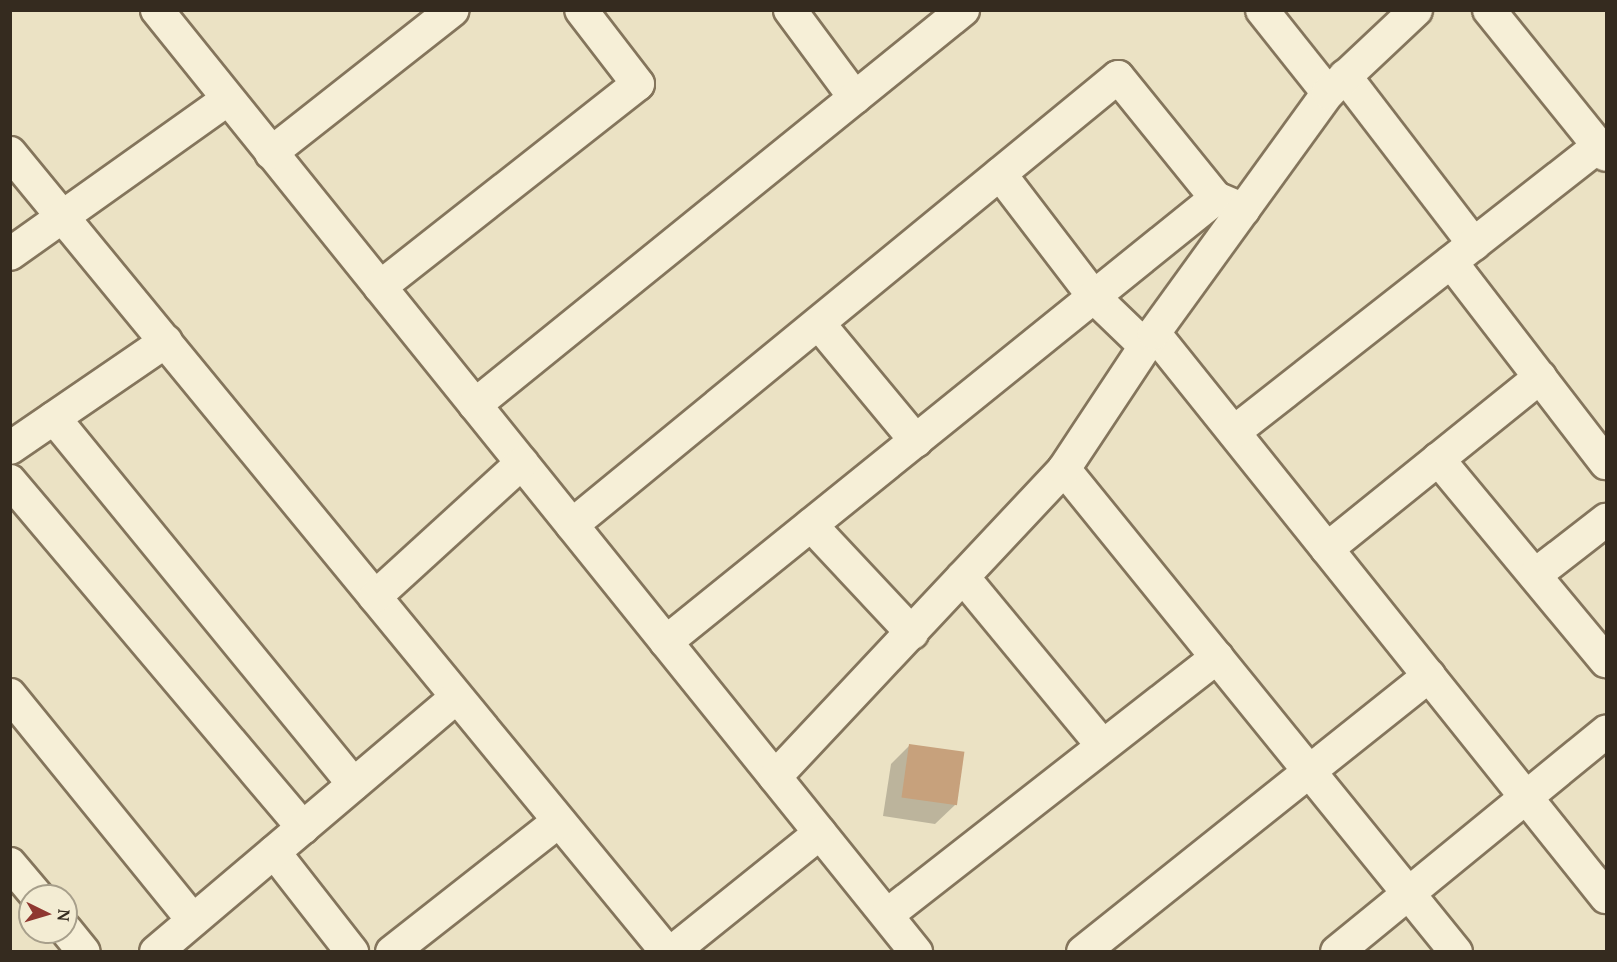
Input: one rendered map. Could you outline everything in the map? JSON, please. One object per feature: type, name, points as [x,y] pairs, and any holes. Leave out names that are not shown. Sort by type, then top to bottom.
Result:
[{"type":"street","points":[[271,153],[453,10]]},
{"type":"street","points":[[380,287],[638,84],[581,10]]},
{"type":"street","points":[[790,10],[855,98]]},
{"type":"street","points":[[475,405],[963,10]]},
{"type":"street","points":[[1262,10],[1337,84],[1462,253],[1540,377],[1606,463]]},
{"type":"street","points":[[775,777],[1064,469],[1149,339],[1230,204],[1337,84],[1416,10]]},
{"type":"street","points":[[1233,432],[1462,253],[1603,151],[1489,10]]},
{"type":"street","points":[[169,15],[228,99],[271,153],[916,951]]},
{"type":"street","points":[[572,525],[1118,77],[1230,204]]},
{"type":"street","points":[[10,254],[228,99]]},
{"type":"street","points":[[10,153],[667,951]]},
{"type":"street","points":[[1000,174],[1094,297],[1149,339],[1233,432],[1606,897]]},
{"type":"street","points":[[666,642],[1094,297],[1230,204]]},
{"type":"street","points":[[819,324],[916,441]]},
{"type":"street","points":[[10,448],[166,341]]},
{"type":"street","points":[[1327,549],[1540,377]]},
{"type":"street","points":[[54,418],[354,784]]},
{"type":"street","points":[[1438,459],[1606,661]]},
{"type":"street","points":[[375,597],[522,463]]},
{"type":"street","points":[[1064,469],[1456,951]]},
{"type":"street","points":[[10,481],[303,828]]},
{"type":"street","points":[[1535,575],[1606,520]]},
{"type":"street","points":[[812,525],[912,633]]},
{"type":"street","points":[[963,577],[1103,746]]},
{"type":"street","points":[[886,915],[1217,657]]},
{"type":"street","points":[[1083,951],[1429,676]]},
{"type":"street","points":[[10,695],[193,920]]},
{"type":"street","points":[[161,950],[193,920],[457,697]]},
{"type":"street","points":[[1337,951],[1606,732]]},
{"type":"street","points":[[392,951],[559,821]]},
{"type":"street","points":[[672,951],[820,833]]},
{"type":"street","points":[[274,852],[352,951]]},
{"type":"street","points":[[10,864],[28,884]]},
{"type":"building","points":[[909,744],[964,752],[957,805],[901,797]]}]
